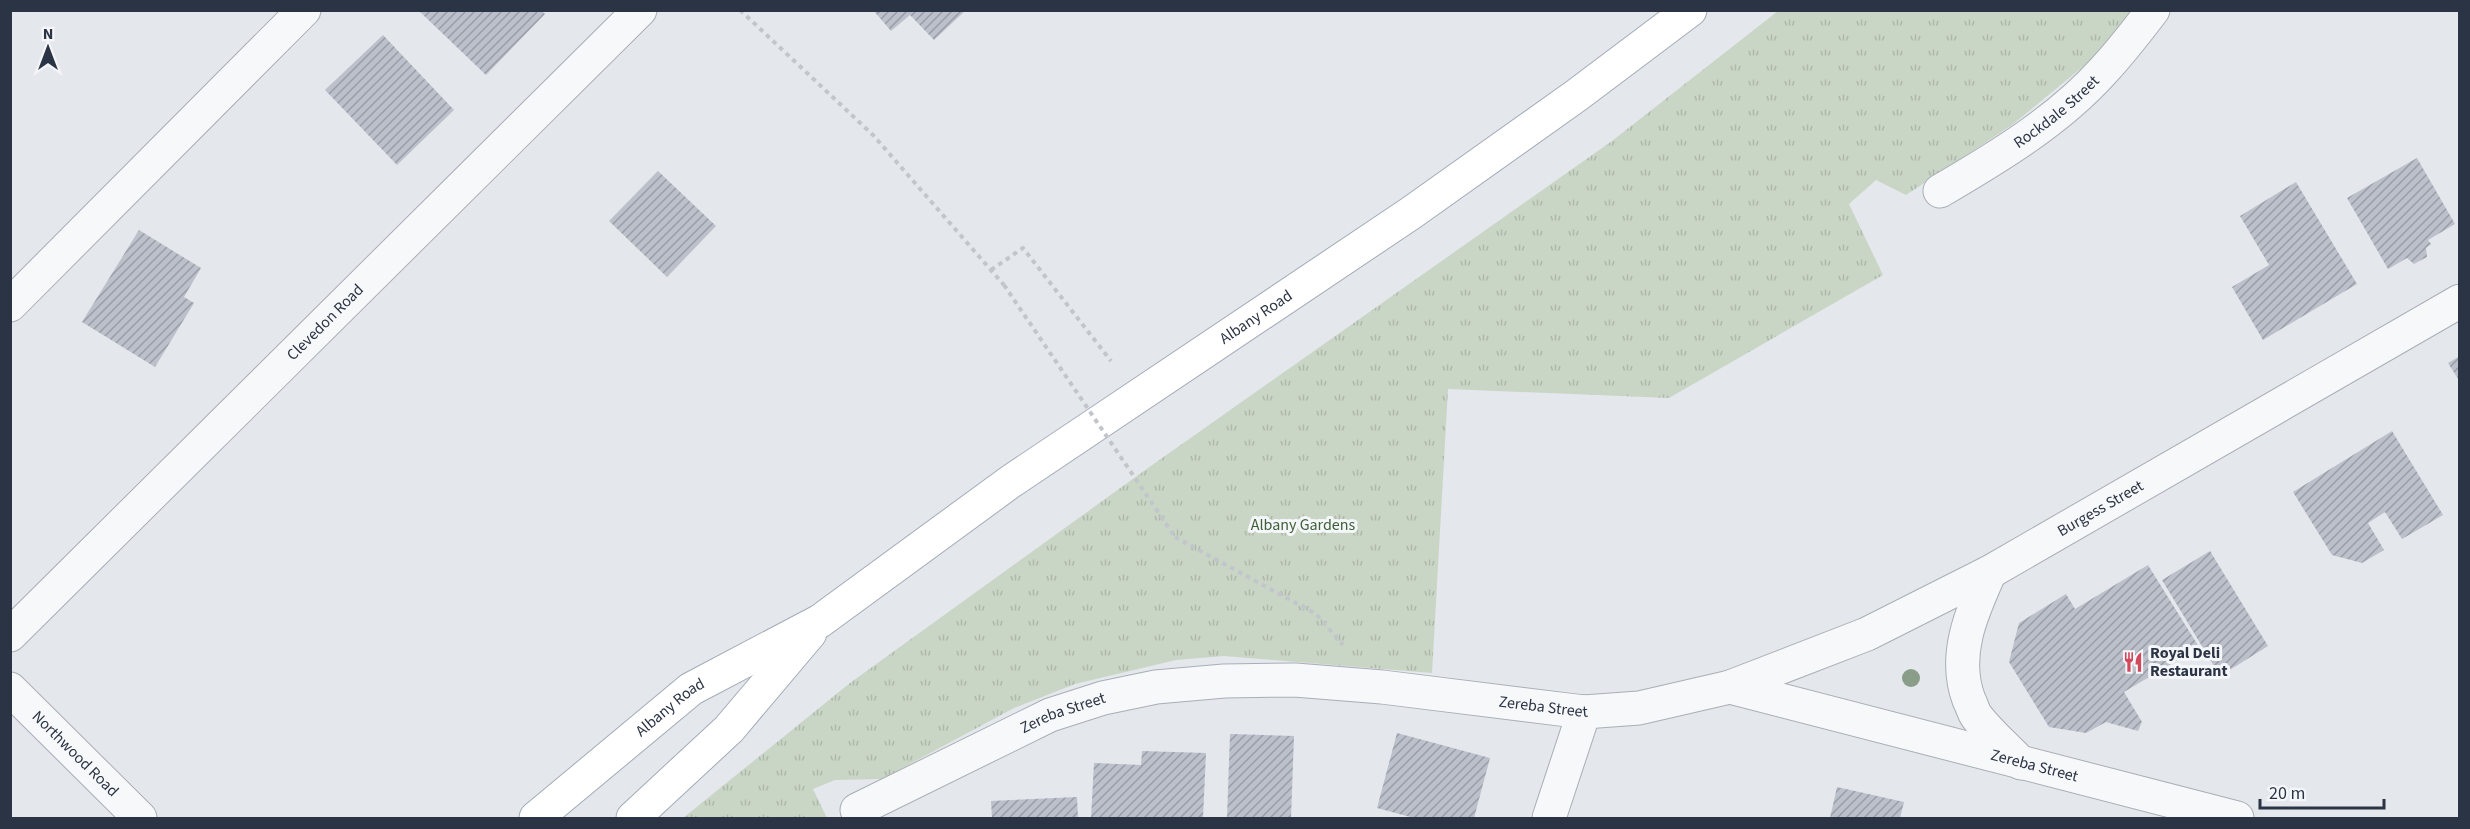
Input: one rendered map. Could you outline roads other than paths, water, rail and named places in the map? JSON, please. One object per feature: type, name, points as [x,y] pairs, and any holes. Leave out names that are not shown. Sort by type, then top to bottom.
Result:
[{"type":"main road","name":"Albany Road","points":[[536,819],[691,689],[820,621],[1010,482],[1411,213],[1577,95],[1690,10]]},
{"type":"main road","name":"Albany Road","points":[[633,819],[729,729],[820,621]]},
{"type":"street","points":[[10,305],[304,10]]},
{"type":"street","name":"Clevedon Road","points":[[10,635],[640,10]]},
{"type":"street","name":"Rockdale Street","points":[[1940,191],[2003,154],[2061,111],[2102,72],[2153,10]]},
{"type":"street","name":"Burgess Street","points":[[1730,687],[1867,634],[1990,572],[2460,301]]},
{"type":"street","points":[[1990,572],[1973,610],[1965,636],[1962,660],[1965,689],[1975,715],[2022,764]]},
{"type":"street","name":"Zereba Street","points":[[857,810],[1050,716],[1103,698],[1156,687],[1224,681],[1295,680],[1382,687],[1584,712],[1639,708],[1730,687],[2237,819]]},
{"type":"street","name":"Northwood Road","points":[[10,689],[140,819]]},
{"type":"street","points":[[1549,819],[1584,712]]},
{"type":"place","name":"Royal Deli Restaurant","points":[[2133,662]]},
{"type":"park label","name":"Albany Gardens","points":[[1303,525]]}]
